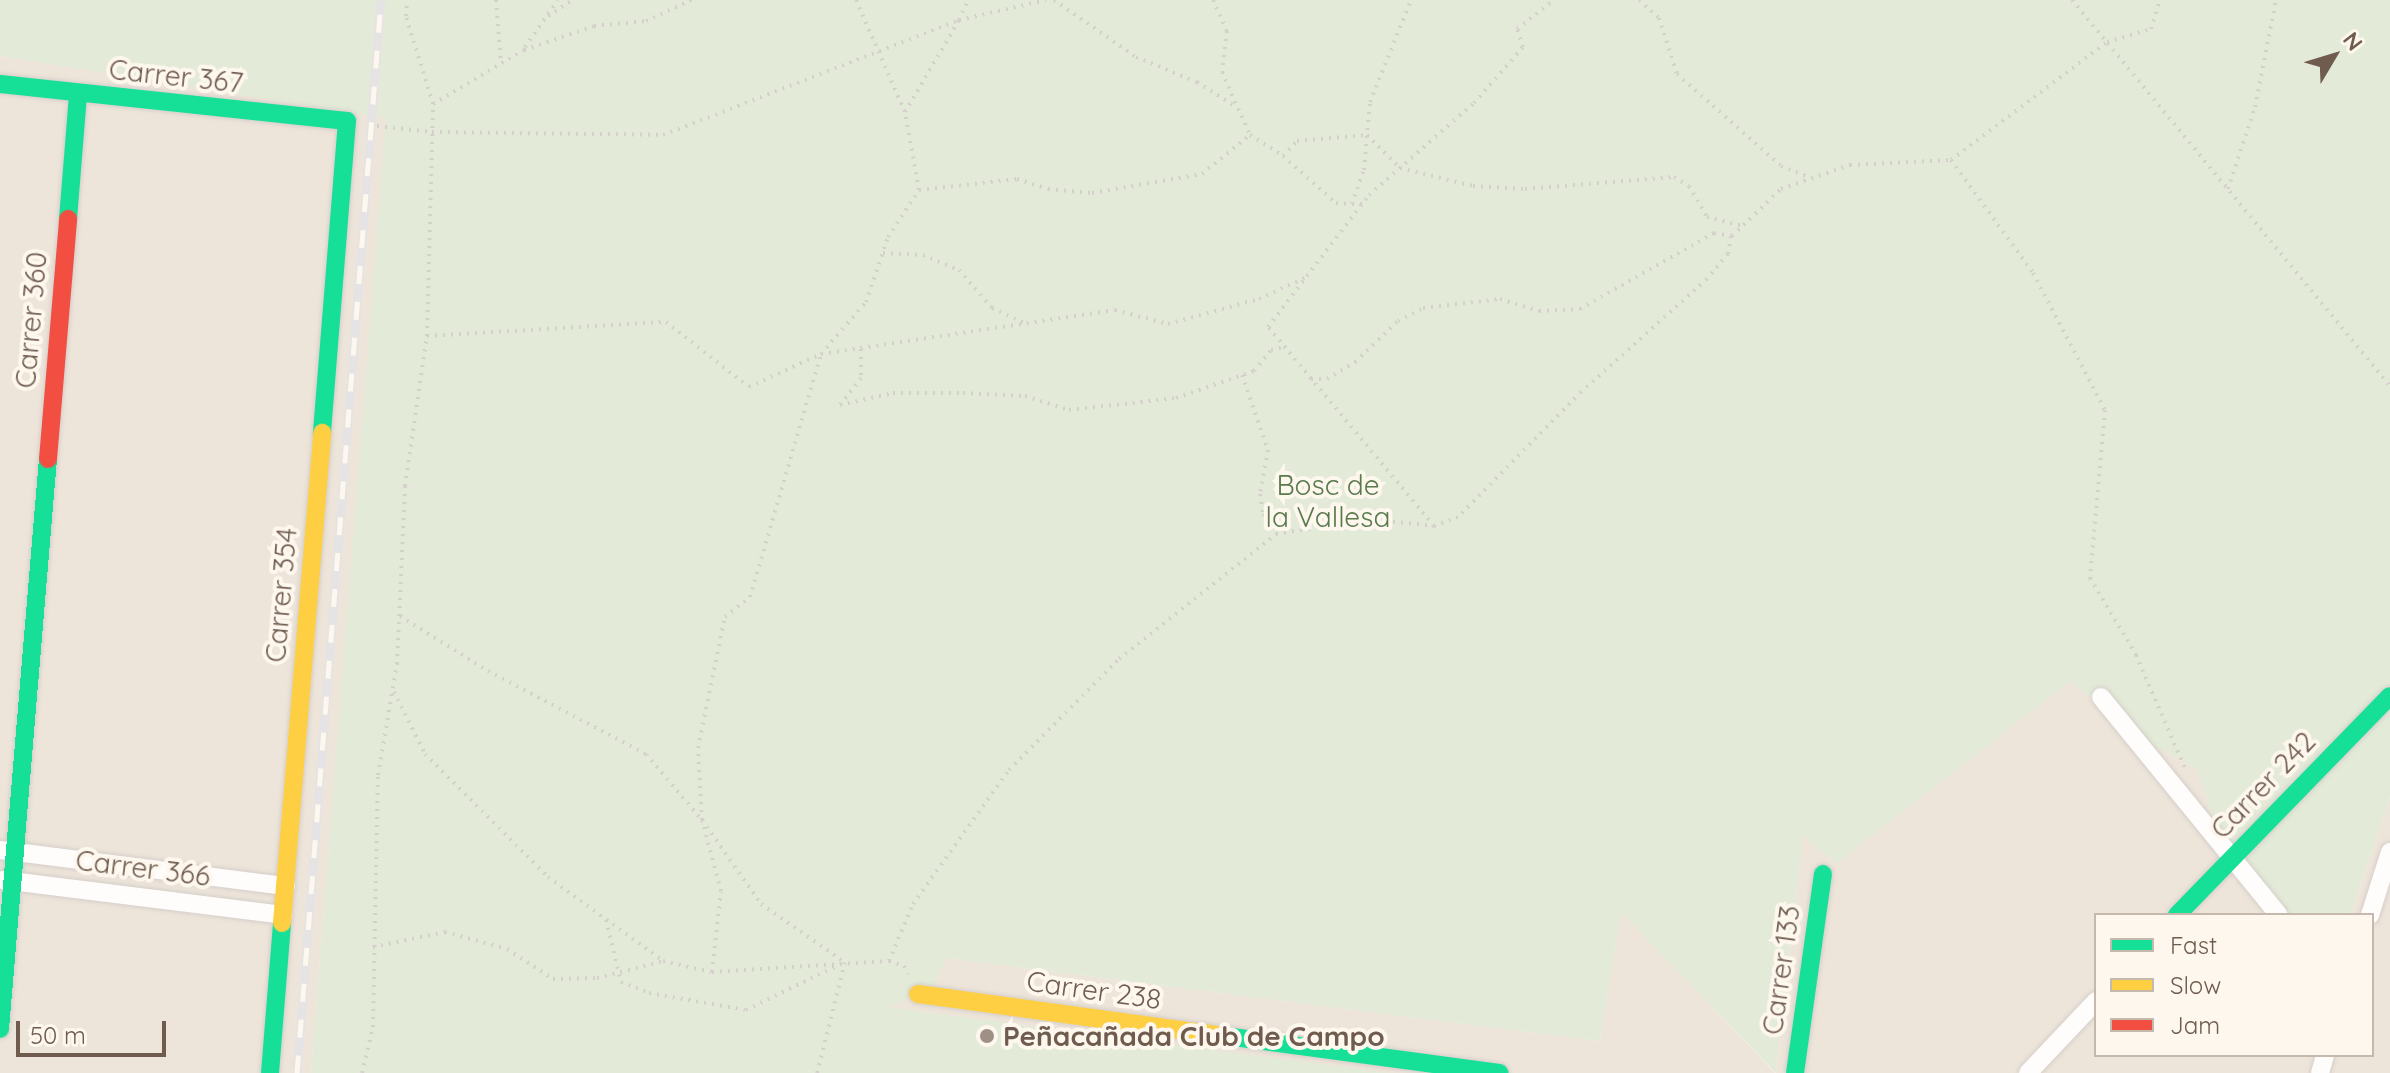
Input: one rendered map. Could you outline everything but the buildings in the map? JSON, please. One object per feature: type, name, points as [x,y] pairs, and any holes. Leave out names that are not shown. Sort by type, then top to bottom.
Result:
[{"type":"street","name":"Carrer 367","points":[[0,84],[78,95],[347,121]]},
{"type":"street","name":"Carrer 360","points":[[0,1029],[8,851],[78,95]]},
{"type":"street","name":"Carrer 354","points":[[270,1073],[347,121]]},
{"type":"street","name":"Carrer 242","points":[[2179,913],[2390,696]]},
{"type":"street","points":[[2101,697],[2277,913]]},
{"type":"street","name":"Carrer 366","points":[[8,851],[286,886]]},
{"type":"street","points":[[2371,913],[2390,852]]},
{"type":"street","name":"Carrer 133","points":[[1795,1073],[1823,874]]},
{"type":"street","name":"Carrer 366","points":[[6,881],[283,915]]},
{"type":"street","name":"Carrer 238","points":[[918,994],[1500,1073]]},
{"type":"street","points":[[2028,1073],[2094,1003]]},
{"type":"path","points":[[362,1073],[373,1027],[378,775],[392,690],[399,616],[405,486],[427,336],[433,104],[406,16],[407,0]]},
{"type":"path","points":[[496,0],[501,63]]},
{"type":"path","points":[[524,50],[558,0]]},
{"type":"path","points":[[546,18],[573,0]]},
{"type":"path","points":[[433,104],[524,50],[594,26],[646,21],[691,0]]},
{"type":"path","points":[[712,972],[721,891],[702,820],[698,748],[725,617],[750,597],[821,354],[866,302],[883,253],[919,190],[905,112],[856,0]]},
{"type":"path","points":[[905,112],[968,0]]},
{"type":"path","points":[[347,121],[432,132],[663,135],[959,20],[1046,0]]},
{"type":"path","points":[[1054,0],[1136,57],[1197,82],[1233,105]]},
{"type":"path","points":[[1213,0],[1227,31],[1222,72],[1233,105],[1250,135],[1283,156],[1336,203],[1363,204]]},
{"type":"path","points":[[1352,204],[1364,170],[1370,102],[1411,0]]},
{"type":"path","points":[[1434,526],[1268,327],[1363,204],[1474,103],[1523,47],[1517,29],[1554,0]]},
{"type":"path","points":[[1639,0],[1659,18],[1677,74],[1781,166],[1811,178]]},
{"type":"path","points":[[2072,0],[2390,386]]},
{"type":"path","points":[[889,961],[913,904],[1009,770],[1119,659],[1276,534],[1369,519],[1434,526],[1458,517],[1581,392],[1707,279],[1728,254],[1731,236],[1781,189],[1850,165],[1951,160],[2107,42],[2151,29],[2160,0]]},
{"type":"path","points":[[2228,189],[2255,107],[2276,0]]},
{"type":"path","points":[[919,190],[1017,179],[1048,189],[1092,193],[1202,174],[1250,135]]},
{"type":"path","points":[[1283,156],[1297,141],[1367,135],[1400,168],[1473,186],[1525,189],[1674,177],[1689,186],[1707,217],[1742,226]]},
{"type":"path","points":[[1951,160],[2033,273],[2105,410],[2090,578],[2136,655],[2187,775]]},
{"type":"path","points":[[1311,379],[1327,379],[1355,362],[1398,321],[1423,308],[1500,299],[1539,311],[1580,309],[1714,233],[1731,236]]},
{"type":"path","points":[[883,253],[923,255],[959,270],[992,308],[1030,326]]},
{"type":"path","points":[[427,336],[666,322],[749,387],[821,354],[1030,326],[1115,310],[1168,324],[1259,299],[1306,277]]},
{"type":"path","points":[[861,349],[861,378],[840,405],[893,393],[963,393],[1025,396],[1069,410],[1176,398],[1254,371],[1271,350],[1284,347]]},
{"type":"path","points":[[1242,375],[1268,450],[1260,494],[1263,514],[1276,534]]},
{"type":"path","points":[[399,616],[488,671],[646,754],[702,820],[761,904],[845,962]]},
{"type":"path","points":[[392,690],[425,754],[548,877],[663,961],[712,972],[889,961],[904,966],[918,994]]},
{"type":"path","points":[[605,918],[621,982],[649,993],[746,1010],[845,962]]},
{"type":"path","points":[[373,947],[445,932],[507,949],[553,979],[619,973],[663,961]]},
{"type":"path","points":[[817,1073],[845,962]]},
{"type":"shaded area","points":[[0,56],[387,117],[311,1073],[0,1073]]},
{"type":"shaded area","points":[[2070,681],[2138,736],[2197,768],[2222,844],[2278,913],[2094,913],[2094,1057],[2374,1057],[2374,913],[2352,913],[2390,797],[2390,1073],[1776,1073],[1803,835],[1837,863]]},
{"type":"shaded area","points":[[1621,911],[1775,1073],[843,1073],[885,1007],[946,958],[1600,1041]]},
{"type":"green space","name":"Bosc de la Vallesa","points":[[0,0],[2390,0],[2390,797],[2352,913],[2278,913],[2222,844],[2197,769],[2138,736],[2070,681],[1837,863],[1803,836],[1776,1073],[1621,912],[1600,1041],[946,958],[933,989],[887,1007],[1390,1073],[311,1073],[386,118],[0,56]]},
{"type":"railway","points":[[297,1073],[381,0]]},
{"type":"traffic: fast","points":[[0,84],[347,121],[322,433]]},
{"type":"traffic: fast","points":[[68,219],[78,95]]},
{"type":"traffic: fast","points":[[0,1029],[48,459]]},
{"type":"traffic: fast","points":[[2179,913],[2390,696]]},
{"type":"traffic: fast","points":[[1795,1073],[1823,874]]},
{"type":"traffic: fast","points":[[270,1073],[282,923]]},
{"type":"traffic: fast","points":[[1226,1036],[1500,1073]]},
{"type":"traffic: slow","points":[[282,923],[322,433]]},
{"type":"traffic: slow","points":[[918,994],[1226,1036]]},
{"type":"traffic: jam","points":[[48,459],[68,219]]},
{"type":"place","name":"Peñacañada Club de Campo","points":[[987,1036]]}]
